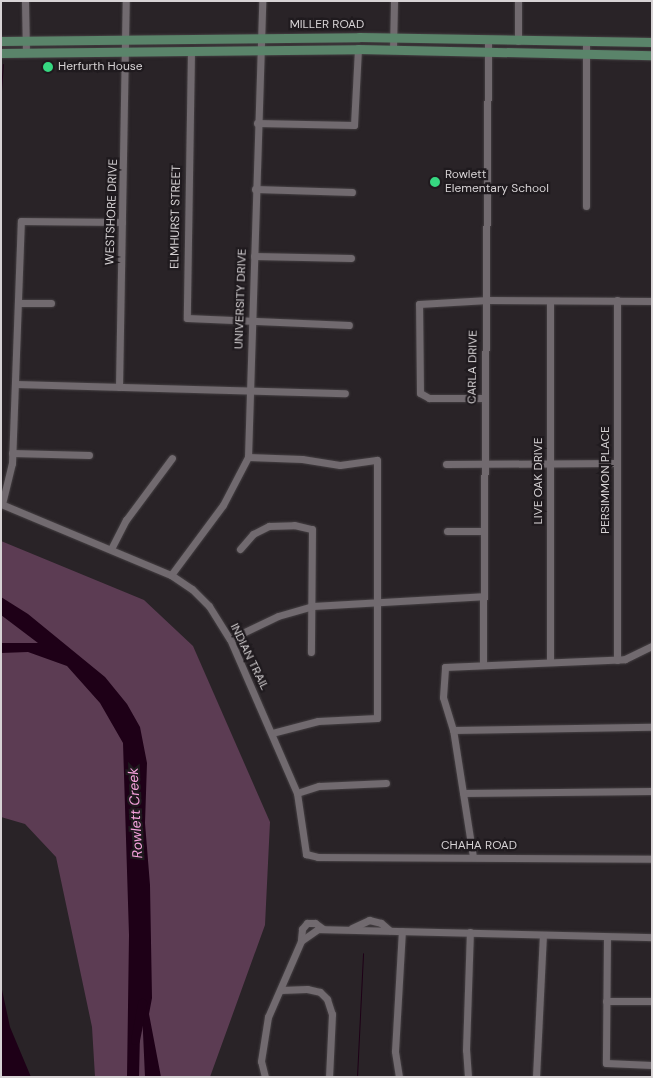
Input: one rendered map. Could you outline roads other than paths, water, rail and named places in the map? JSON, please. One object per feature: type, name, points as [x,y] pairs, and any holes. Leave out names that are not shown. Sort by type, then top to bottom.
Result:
[{"type":"main road","name":"MILLER ROAD","points":[[1,41],[260,37],[652,42]]},
{"type":"main road","points":[[77,40],[78,52]]},
{"type":"main road","points":[[29,41],[30,52]]},
{"type":"main road","name":"MILLER ROAD","points":[[1,53],[358,49],[652,55]]},
{"type":"street","points":[[25,1],[29,41]]},
{"type":"street","name":"WESTSHORE DRIVE","points":[[119,387],[127,51],[126,1]]},
{"type":"street","name":"UNIVERSITY DRIVE","points":[[171,575],[223,505],[248,457],[262,1]]},
{"type":"street","points":[[393,50],[394,1]]},
{"type":"street","points":[[518,1],[518,41]]},
{"type":"street","name":"CARLA DRIVE","points":[[483,664],[483,340],[488,300],[488,41]]},
{"type":"street","points":[[586,42],[586,206]]},
{"type":"street","points":[[257,123],[354,125],[357,117],[358,49]]},
{"type":"street","name":"ELMHURST STREET","points":[[191,50],[186,314],[190,320],[252,322]]},
{"type":"street","points":[[255,189],[352,192]]},
{"type":"street","points":[[2,504],[10,481],[12,453],[21,221],[122,222]]},
{"type":"street","points":[[254,256],[350,258]]},
{"type":"street","points":[[483,398],[429,398],[418,388],[419,304],[488,300],[652,301]]},
{"type":"street","name":"LIVE OAK DRIVE","points":[[550,300],[550,662]]},
{"type":"street","name":"PERSIMMON PLACE","points":[[617,300],[617,660]]},
{"type":"street","points":[[19,303],[51,303]]},
{"type":"street","points":[[252,322],[349,325]]},
{"type":"street","points":[[16,384],[344,393]]},
{"type":"street","points":[[12,453],[89,455]]},
{"type":"street","points":[[248,457],[302,459],[340,465],[377,460],[379,604],[377,718],[318,721],[272,733]]},
{"type":"street","points":[[111,549],[126,520],[172,458]]},
{"type":"street","points":[[446,464],[484,466],[616,463]]},
{"type":"street","name":"INDIAN TRAIL","points":[[2,504],[171,575],[209,606],[230,639],[297,793],[306,854]]},
{"type":"street","points":[[240,549],[253,534],[269,526],[294,525],[312,529],[311,652]]},
{"type":"street","points":[[447,531],[484,531]]},
{"type":"street","points":[[230,639],[278,616],[312,606],[379,604],[484,596]]},
{"type":"street","points":[[473,857],[453,730],[443,697],[443,671],[451,666],[617,660],[633,657],[652,646]]},
{"type":"street","points":[[453,730],[652,727]]},
{"type":"street","points":[[297,793],[319,786],[386,783]]},
{"type":"street","points":[[463,793],[652,791]]},
{"type":"street","name":"CHAHA ROAD","points":[[306,854],[318,857],[652,859]]},
{"type":"street","points":[[265,1077],[262,1044],[268,1017],[302,939],[302,929],[307,923],[315,923],[322,928],[352,928],[369,920],[381,923],[389,930],[402,931],[652,937]]},
{"type":"street","points":[[399,1077],[395,1051],[402,931]]},
{"type":"street","points":[[468,1077],[466,1050],[470,932]]},
{"type":"street","points":[[536,1077],[543,934]]},
{"type":"street","points":[[607,937],[606,1062],[652,1064]]},
{"type":"street","points":[[281,990],[306,989],[320,992],[327,999],[332,1014],[329,1077]]},
{"type":"street","points":[[606,1000],[652,1001]]},
{"type":"water","points":[[1,597],[28,614],[105,677],[127,704],[140,727],[147,763],[145,823],[150,885],[152,998],[149,1014],[161,1077],[145,1077],[142,1011],[135,1024],[140,1034],[139,1077],[127,1077],[129,935],[123,743],[100,703],[67,666],[28,652],[1,653],[1,643],[38,643],[1,615]]},
{"type":"water","points":[[1,985],[10,1027],[31,1077],[1,1077]]},
{"type":"waterway","points":[[1,91],[3,64]]},
{"type":"waterway","points":[[357,1077],[363,953]]},
{"type":"waterway","name":"Rowlett Creek","points":[[135,1040],[142,1003]]},
{"type":"place","name":"Herfurth House","points":[[48,67]]},
{"type":"place","name":"Rowlett Elementary School","points":[[435,182]]}]
